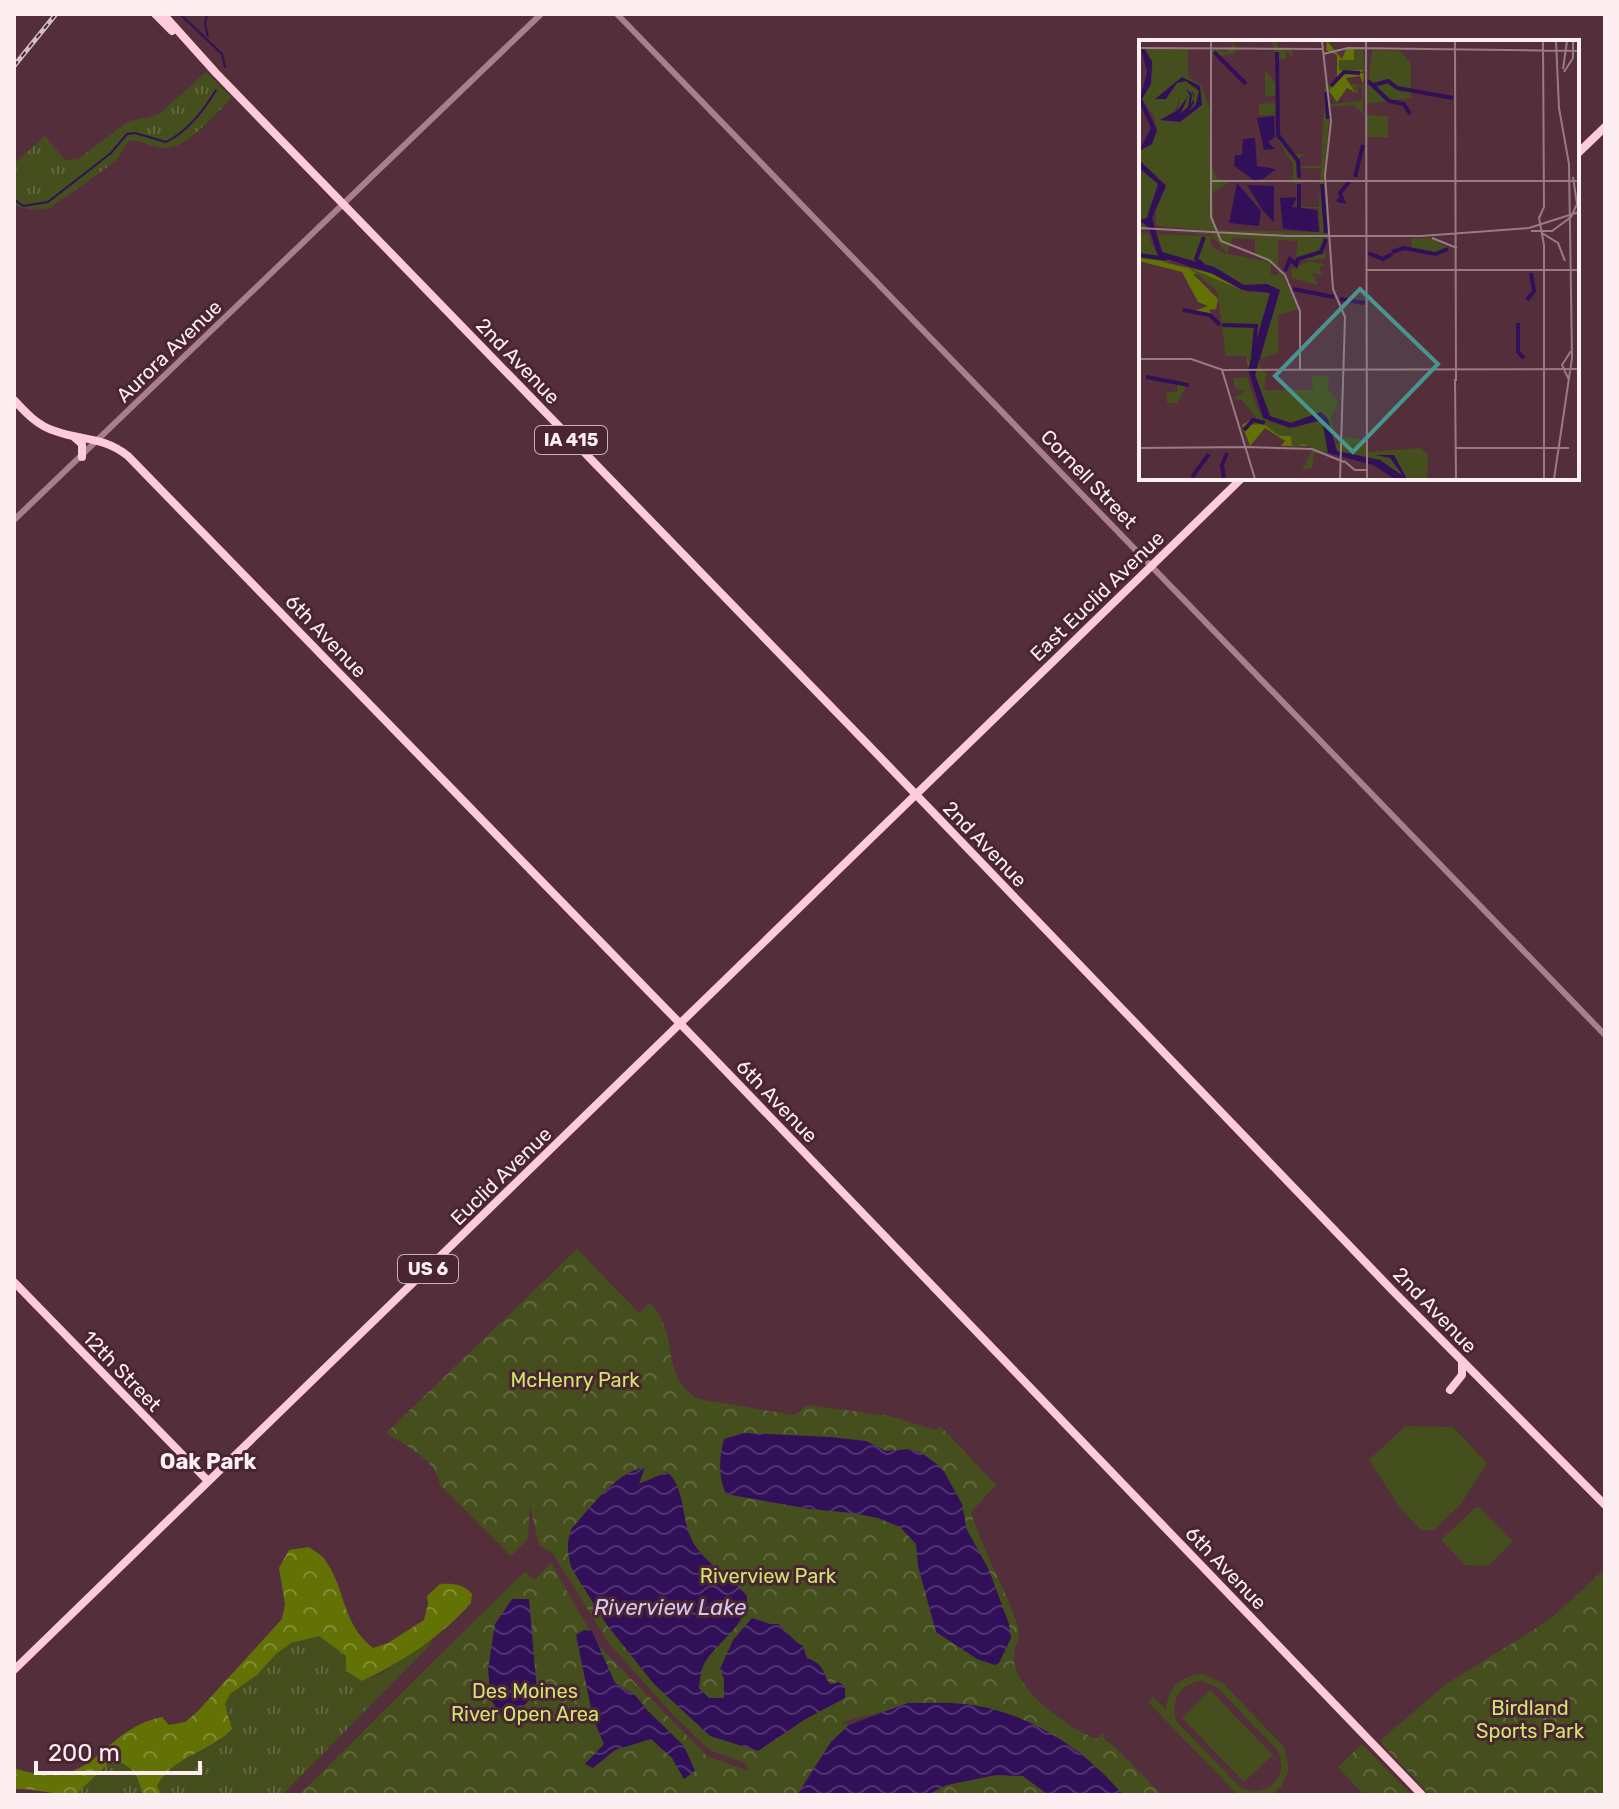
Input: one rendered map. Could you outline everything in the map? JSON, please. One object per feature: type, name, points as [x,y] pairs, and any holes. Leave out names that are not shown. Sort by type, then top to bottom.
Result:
[{"type":"main road","name":"IA 415","points":[[155,14],[202,63],[216,73]]},
{"type":"main road","name":"IA 415","points":[[163,14],[344,204]]},
{"type":"main road","points":[[1579,152],[1605,127]]},
{"type":"main road","name":"2nd Avenue","points":[[344,204],[1605,1505]]},
{"type":"main road","points":[[14,400],[44,427],[100,440]]},
{"type":"main road","points":[[70,435],[82,444],[82,457]]},
{"type":"main road","name":"6th Avenue","points":[[100,440],[128,456],[680,1023],[1422,1795]]},
{"type":"main road","name":"East Euclid Avenue","points":[[974,738],[1240,480]]},
{"type":"main road","name":"Euclid Avenue","points":[[14,1670],[974,738]]},
{"type":"main road","name":"12th Street","points":[[14,1282],[208,1481]]},
{"type":"main road","points":[[1450,1390],[1462,1375],[1462,1360]]},
{"type":"street","name":"Aurora Avenue","points":[[14,520],[541,14]]},
{"type":"street","name":"Cornell Street","points":[[617,14],[1605,1035]]},
{"type":"green space","points":[[206,72],[232,98],[183,142],[167,148],[129,140],[116,161],[50,208],[33,210],[14,206],[14,164],[45,136],[66,161],[77,160],[129,121],[158,115]]},
{"type":"green space","points":[[577,1249],[639,1313],[650,1303],[666,1329],[678,1378],[698,1399],[794,1415],[808,1405],[889,1416],[936,1430],[940,1426],[996,1485],[971,1512],[1018,1626],[1014,1661],[1025,1685],[1046,1708],[1072,1727],[1096,1739],[1103,1733],[1104,1739],[1162,1795],[1123,1795],[1079,1751],[965,1704],[908,1703],[842,1722],[849,1725],[831,1742],[797,1795],[299,1795],[525,1571],[534,1580],[551,1563],[598,1645],[707,1756],[749,1771],[745,1763],[710,1750],[674,1716],[609,1643],[553,1554],[539,1545],[530,1506],[528,1539],[511,1556],[440,1485],[433,1468],[426,1461],[386,1433]]},
{"type":"green space","points":[[1405,1426],[1453,1427],[1487,1463],[1461,1504],[1434,1530],[1421,1530],[1401,1509],[1369,1460]]},
{"type":"green space","points":[[1475,1508],[1480,1508],[1513,1541],[1488,1566],[1465,1565],[1441,1540]]},
{"type":"green space","points":[[309,1547],[323,1557],[355,1627],[373,1648],[388,1643],[424,1620],[427,1596],[440,1584],[462,1586],[472,1594],[471,1603],[420,1648],[362,1681],[346,1671],[346,1656],[319,1636],[291,1643],[257,1675],[230,1694],[225,1704],[232,1729],[172,1768],[157,1786],[162,1795],[143,1795],[134,1772],[113,1759],[75,1795],[14,1789],[14,1768],[41,1774],[63,1774],[80,1768],[140,1724],[162,1717],[169,1725],[185,1722],[282,1619],[285,1604],[279,1568],[289,1550]]},
{"type":"green space","name":"Birdland Sports Park","points":[[1605,1569],[1605,1795],[1430,1795],[1382,1744],[1382,1739],[1446,1684],[1557,1613]]},
{"type":"green space","points":[[319,1636],[346,1656],[362,1681],[382,1673],[430,1639],[432,1643],[282,1795],[162,1795],[156,1786],[164,1773],[220,1741],[230,1716],[225,1704],[230,1694],[257,1675],[291,1643]]},
{"type":"green space","points":[[1203,1674],[1223,1683],[1284,1747],[1289,1769],[1282,1785],[1274,1793],[1236,1793],[1148,1702],[1153,1697],[1166,1710],[1169,1695],[1177,1684]],"holes":[[[1202,1681],[1218,1688],[1278,1751],[1281,1769],[1273,1784],[1267,1788],[1259,1791],[1240,1787],[1177,1722],[1174,1707],[1182,1689]]]},
{"type":"green space","points":[[1210,1690],[1273,1755],[1244,1782],[1182,1718]]},
{"type":"green space","points":[[1362,1744],[1412,1795],[1364,1795],[1338,1767]]},
{"type":"green space","points":[[112,1759],[134,1772],[143,1795],[75,1795]]},
{"type":"green space","points":[[996,1775],[1023,1776],[1048,1795],[927,1795],[947,1785]]},
{"type":"water","points":[[744,1433],[866,1441],[886,1451],[910,1449],[942,1468],[962,1504],[967,1530],[989,1570],[1009,1624],[1011,1638],[999,1663],[995,1665],[977,1659],[936,1632],[918,1566],[916,1544],[900,1527],[878,1518],[852,1513],[726,1494],[720,1467],[724,1439]]},
{"type":"water","name":"Riverview Lake","points":[[645,1467],[639,1484],[667,1472],[673,1478],[695,1545],[747,1596],[738,1623],[705,1662],[699,1688],[709,1698],[724,1698],[724,1679],[720,1669],[733,1640],[752,1618],[778,1624],[803,1646],[807,1658],[820,1666],[830,1684],[839,1682],[845,1687],[845,1698],[804,1720],[758,1751],[710,1736],[654,1684],[607,1625],[572,1569],[568,1548],[572,1528],[614,1483]]},
{"type":"water","points":[[512,1599],[529,1599],[537,1692],[506,1724],[491,1700],[488,1669],[495,1624]]},
{"type":"water","points":[[584,1630],[592,1631],[615,1683],[635,1695],[684,1746],[695,1771],[684,1779],[672,1758],[651,1739],[615,1750],[593,1768],[585,1764],[604,1744],[593,1718],[576,1635]]},
{"type":"water","points":[[908,1703],[957,1703],[987,1708],[1031,1723],[1091,1762],[1123,1795],[1048,1795],[1023,1776],[996,1775],[947,1785],[927,1795],[797,1795],[831,1742],[849,1725]]},
{"type":"waterway","points":[[180,14],[222,54],[225,67]]},
{"type":"waterway","points":[[207,14],[205,24],[208,36]]},
{"type":"waterway","points":[[14,199],[23,206],[48,202],[111,153],[127,134],[135,133],[166,142],[194,120],[216,90]]},
{"type":"railway","points":[[14,66],[56,14]]},
{"type":"district","name":"Oak Park","points":[[208,1461]]},
{"type":"park label","name":"McHenry Park","points":[[575,1380]]},
{"type":"park label","name":"Riverview Park","points":[[768,1576]]},
{"type":"park label","name":"Des Moines River Open Area","points":[[525,1702]]}]
